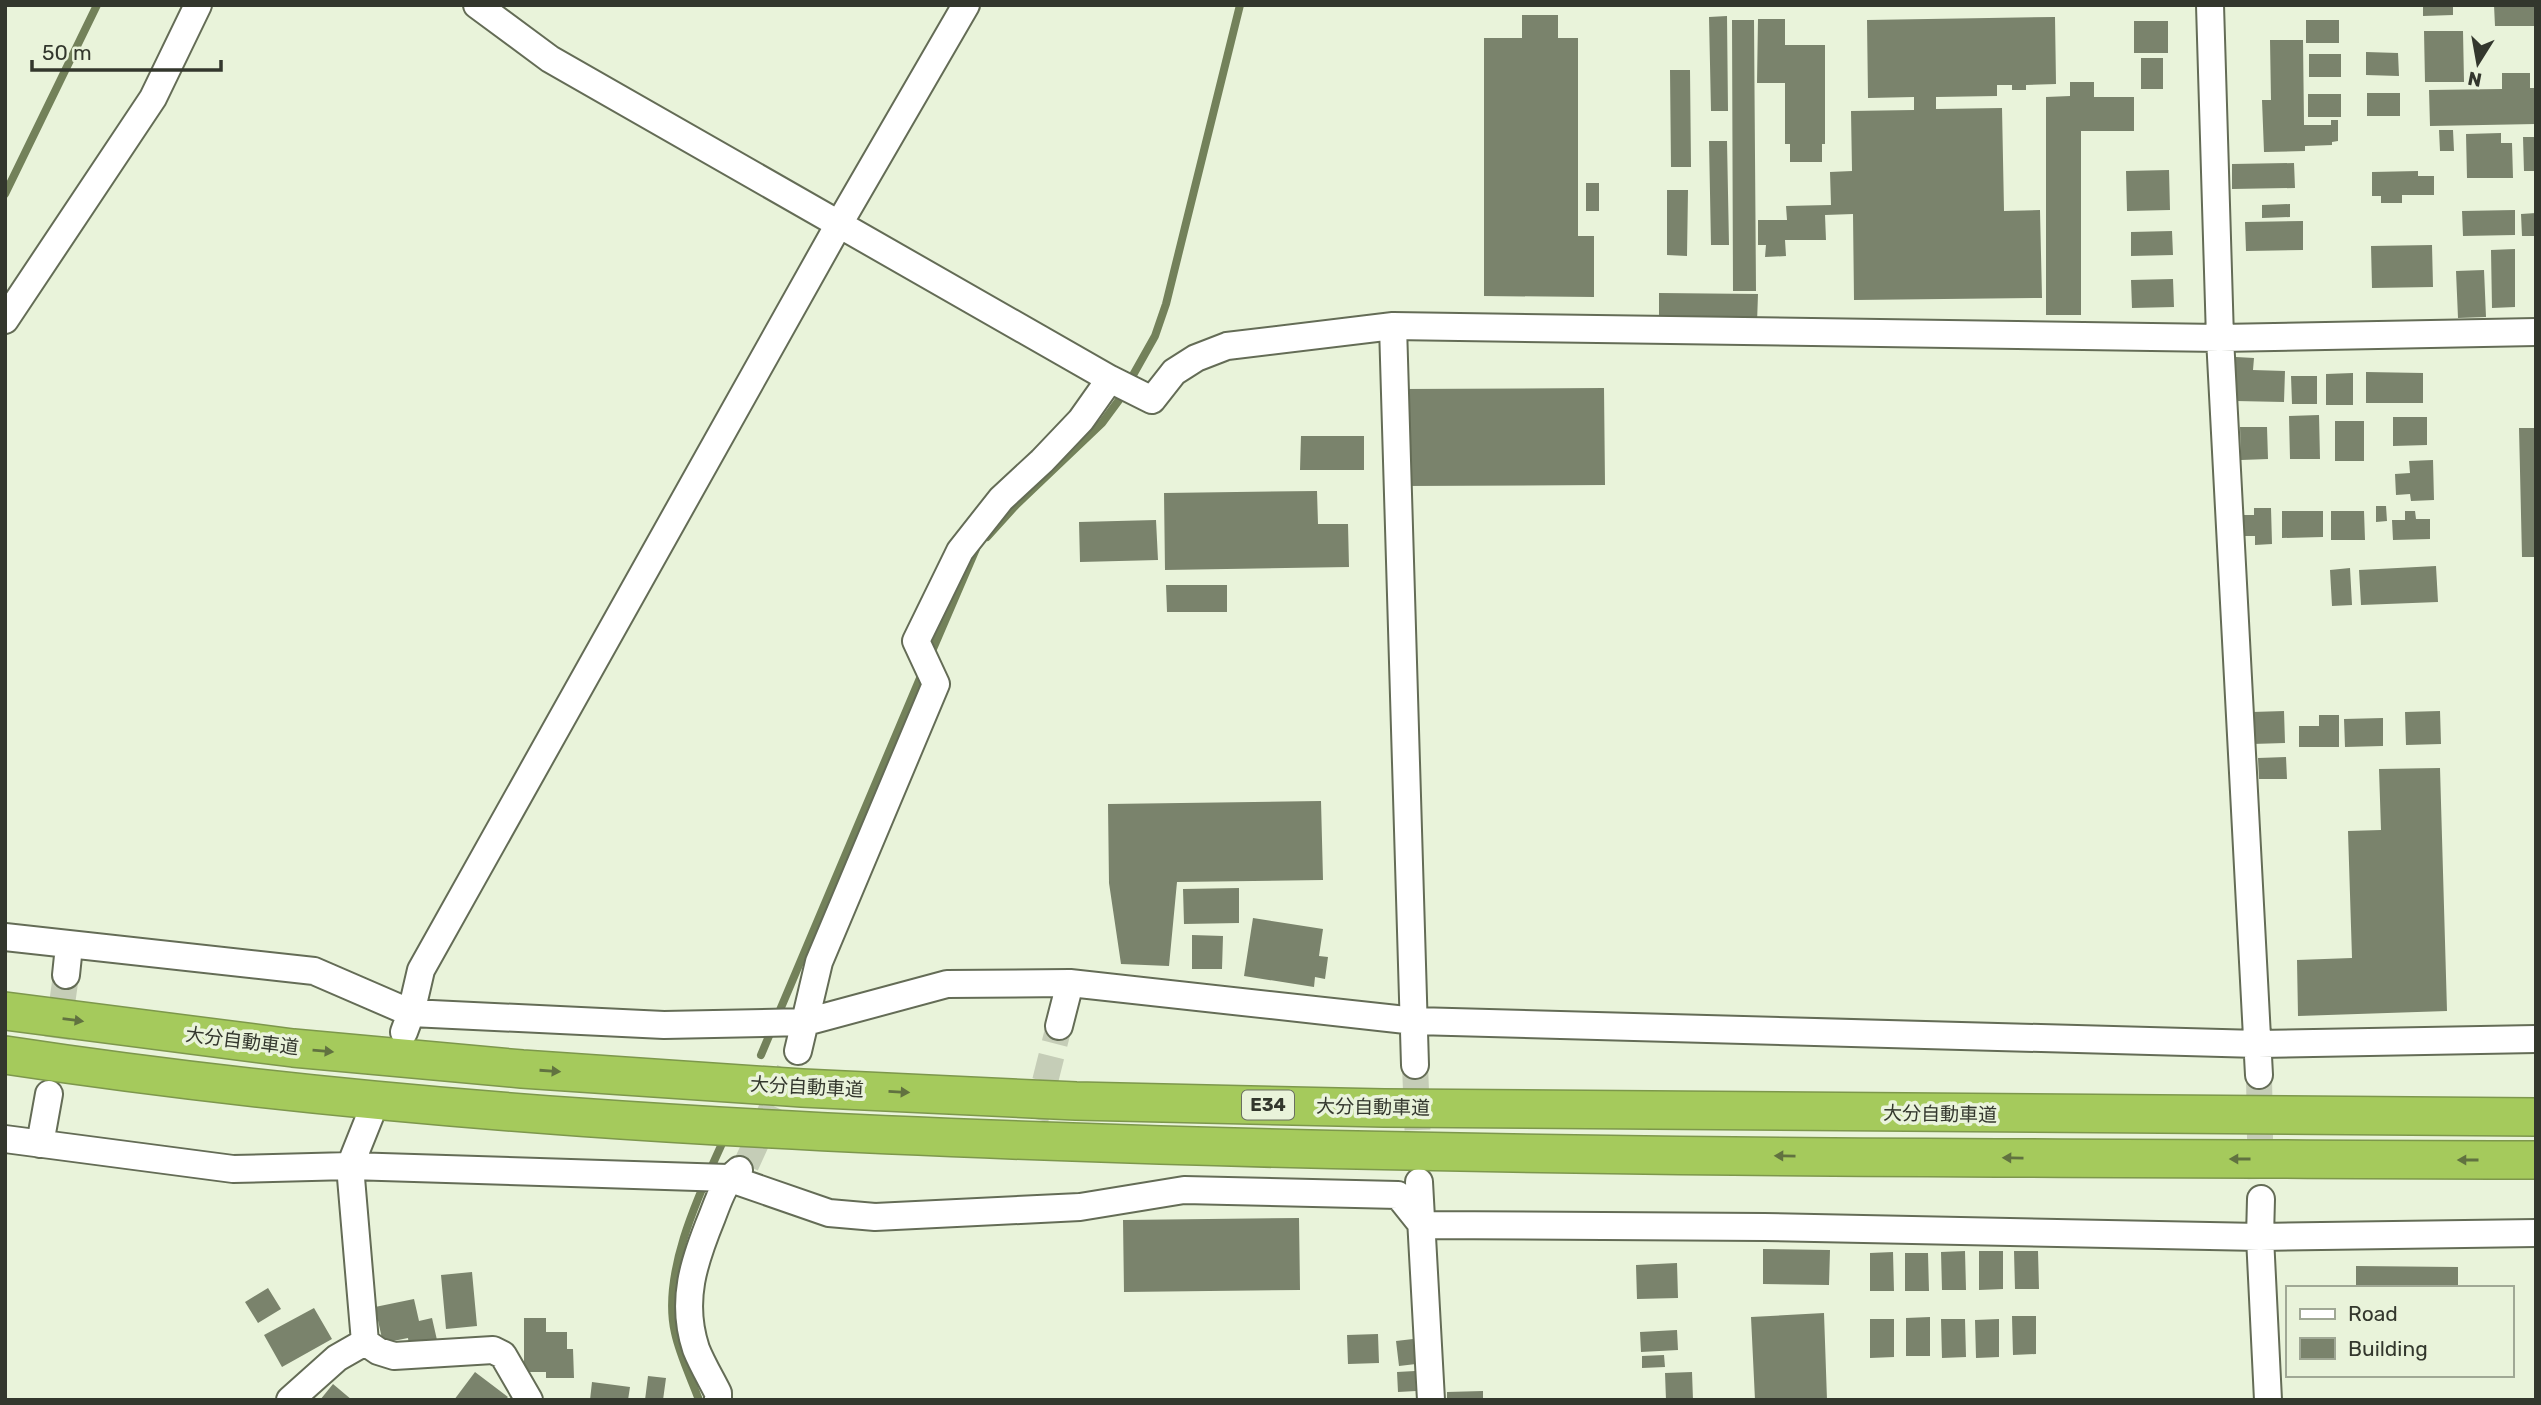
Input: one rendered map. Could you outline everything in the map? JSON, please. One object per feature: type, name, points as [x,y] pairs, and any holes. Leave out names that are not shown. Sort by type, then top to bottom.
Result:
[{"type":"highway","name":"大分自動車道","points":[[5,1011],[293,1048],[522,1069],[802,1088],[1076,1101],[1411,1108],[2536,1117]]},
{"type":"highway","name":"E34","points":[[5,1055],[289,1091],[532,1113],[826,1133],[1385,1152],[2536,1160]]},
{"type":"street","points":[[5,320],[153,98],[198,5]]},
{"type":"street","points":[[477,5],[551,59],[1152,400],[1174,372],[1196,358],[1227,346],[1393,326],[2220,338],[2536,332]]},
{"type":"street","points":[[408,1023],[421,970],[839,223],[966,5]]},
{"type":"street","points":[[2210,5],[2220,338],[2259,1075]]},
{"type":"street","points":[[1393,326],[1415,1065]]},
{"type":"street","points":[[786,1022],[819,962],[936,684],[916,641],[960,551],[1001,499],[1081,420],[1124,386]]},
{"type":"street","points":[[5,937],[314,971],[408,1023],[664,1025],[786,1022],[947,984],[1070,984],[1415,1021],[2258,1044],[2536,1039]]},
{"type":"street","points":[[66,975],[69,946]]},
{"type":"street","points":[[1059,1026],[1070,984]]},
{"type":"street","points":[[786,1022],[798,1051]]},
{"type":"street","points":[[40,1144],[49,1094]]},
{"type":"street","points":[[365,1342],[350,1166],[370,1116]]},
{"type":"street","points":[[5,1139],[233,1169],[350,1166],[723,1175],[829,1213],[875,1217],[1080,1207],[1184,1190],[1398,1195],[1422,1225]]},
{"type":"street","points":[[718,1400],[718,1393],[696,1349],[688,1306],[690,1278],[723,1175]]},
{"type":"street","points":[[1419,1182],[1431,1400]]},
{"type":"street","points":[[2261,1199],[2260,1237],[2268,1400]]},
{"type":"street","points":[[1422,1225],[1764,1227],[2260,1237],[2536,1233]]},
{"type":"street","points":[[290,1400],[337,1358],[365,1342]]},
{"type":"street","points":[[365,1342],[378,1351],[394,1356],[493,1349],[503,1355],[529,1400]]},
{"type":"building","points":[[2423,5],[2453,5],[2453,15],[2423,16]]},
{"type":"building","points":[[2494,5],[2536,5],[2536,26],[2495,26]]},
{"type":"building","points":[[1522,15],[1558,15],[1558,38],[1578,38],[1578,236],[1594,236],[1594,297],[1484,296],[1484,38],[1522,38]]},
{"type":"building","points":[[1727,16],[1728,111],[1711,111],[1709,17]]},
{"type":"building","points":[[2055,17],[2056,84],[2026,85],[2026,90],[2012,90],[2012,85],[1997,85],[1997,96],[1936,97],[1936,109],[2002,108],[2004,211],[2040,210],[2042,298],[1854,300],[1853,214],[1825,215],[1826,240],[1785,240],[1786,256],[1765,257],[1766,245],[1758,245],[1758,220],[1787,220],[1786,206],[1831,205],[1830,172],[1852,171],[1851,111],[1914,110],[1914,97],[1868,98],[1867,20]]},
{"type":"building","points":[[1758,19],[1785,19],[1785,45],[1825,45],[1825,144],[1822,144],[1822,162],[1790,162],[1790,144],[1785,144],[1785,83],[1757,83]]},
{"type":"building","points":[[1732,20],[1754,20],[1756,291],[1733,291]]},
{"type":"building","points":[[2306,20],[2339,20],[2339,43],[2306,43]]},
{"type":"building","points":[[2134,21],[2168,21],[2168,53],[2134,53]]},
{"type":"building","points":[[2424,31],[2463,31],[2464,82],[2425,82]]},
{"type":"building","points":[[2270,40],[2303,40],[2304,125],[2331,125],[2331,120],[2338,120],[2338,141],[2332,142],[2332,145],[2305,146],[2305,151],[2264,152],[2262,100],[2271,100]]},
{"type":"building","points":[[2366,52],[2398,53],[2399,76],[2366,75]]},
{"type":"building","points":[[2309,54],[2341,54],[2341,77],[2309,77]]},
{"type":"building","points":[[2141,58],[2163,58],[2163,89],[2141,89]]},
{"type":"building","points":[[1670,70],[1690,70],[1691,167],[1671,167]]},
{"type":"building","points":[[2502,73],[2530,73],[2530,88],[2536,88],[2536,124],[2430,126],[2429,90],[2502,89]]},
{"type":"building","points":[[2070,82],[2094,82],[2094,97],[2134,97],[2134,131],[2081,131],[2081,315],[2046,315],[2046,97],[2070,96]]},
{"type":"building","points":[[2367,93],[2400,93],[2400,116],[2367,116]]},
{"type":"building","points":[[2308,94],[2341,94],[2341,117],[2308,117]]},
{"type":"building","points":[[2439,130],[2453,130],[2454,151],[2440,151]]},
{"type":"building","points":[[2501,133],[2501,143],[2512,143],[2513,178],[2467,178],[2466,134]]},
{"type":"building","points":[[2523,137],[2536,137],[2536,171],[2524,171]]},
{"type":"building","points":[[1709,141],[1727,141],[1729,245],[1711,245]]},
{"type":"building","points":[[2294,163],[2295,188],[2232,189],[2232,164]]},
{"type":"building","points":[[2169,170],[2170,210],[2127,211],[2126,171]]},
{"type":"building","points":[[2418,171],[2418,176],[2434,176],[2434,195],[2402,195],[2402,203],[2381,203],[2381,196],[2372,196],[2372,172]]},
{"type":"building","points":[[1586,183],[1599,183],[1599,211],[1586,211]]},
{"type":"building","points":[[1667,190],[1688,190],[1687,256],[1667,255]]},
{"type":"building","points":[[2290,204],[2290,217],[2262,218],[2262,205]]},
{"type":"building","points":[[2515,210],[2515,235],[2463,236],[2462,211]]},
{"type":"building","points":[[2536,213],[2536,236],[2522,236],[2521,214]]},
{"type":"building","points":[[2303,221],[2303,250],[2246,251],[2245,222]]},
{"type":"building","points":[[2172,231],[2173,255],[2131,256],[2131,232]]},
{"type":"building","points":[[2432,245],[2433,287],[2372,288],[2371,246]]},
{"type":"building","points":[[2515,249],[2515,307],[2492,308],[2491,250]]},
{"type":"building","points":[[2484,270],[2486,317],[2458,318],[2456,271]]},
{"type":"building","points":[[2173,279],[2174,307],[2132,308],[2131,280]]},
{"type":"building","points":[[1659,293],[1758,294],[1757,323],[1659,322]]},
{"type":"building","points":[[2236,357],[2254,358],[2253,370],[2285,371],[2284,402],[2236,401]]},
{"type":"building","points":[[2366,372],[2423,373],[2423,403],[2366,403]]},
{"type":"building","points":[[2353,373],[2353,405],[2326,405],[2326,374]]},
{"type":"building","points":[[2291,376],[2317,376],[2317,404],[2292,404]]},
{"type":"building","points":[[1604,388],[1605,485],[1403,486],[1402,389]]},
{"type":"building","points":[[2319,415],[2320,459],[2290,459],[2289,416]]},
{"type":"building","points":[[2393,417],[2427,417],[2427,445],[2393,446]]},
{"type":"building","points":[[2335,421],[2364,421],[2364,461],[2335,461]]},
{"type":"building","points":[[2240,427],[2267,427],[2268,459],[2241,460]]},
{"type":"building","points":[[2519,428],[2536,428],[2536,557],[2522,557]]},
{"type":"building","points":[[1301,436],[1364,436],[1364,470],[1300,470]]},
{"type":"building","points":[[2433,460],[2434,500],[2411,501],[2410,494],[2396,495],[2395,474],[2410,473],[2409,461]]},
{"type":"building","points":[[1317,491],[1318,524],[1348,524],[1349,567],[1165,570],[1164,493]]},
{"type":"building","points":[[2376,506],[2386,506],[2387,521],[2376,522]]},
{"type":"building","points":[[2254,508],[2271,508],[2272,544],[2255,545],[2255,536],[2243,536],[2242,515],[2254,515]]},
{"type":"building","points":[[2282,511],[2323,511],[2323,537],[2282,538]]},
{"type":"building","points":[[2331,511],[2364,511],[2365,540],[2331,540]]},
{"type":"building","points":[[2405,511],[2415,511],[2416,519],[2430,519],[2430,539],[2393,540],[2392,520],[2405,520]]},
{"type":"building","points":[[1156,520],[1158,560],[1080,562],[1079,522]]},
{"type":"building","points":[[2436,566],[2438,602],[2361,605],[2359,570]]},
{"type":"building","points":[[2350,568],[2352,605],[2332,606],[2330,570]]},
{"type":"building","points":[[1166,585],[1227,585],[1227,612],[1167,612]]},
{"type":"building","points":[[2284,711],[2285,743],[2252,744],[2252,712]]},
{"type":"building","points":[[2440,711],[2441,744],[2406,745],[2405,712]]},
{"type":"building","points":[[2319,715],[2339,715],[2339,747],[2299,747],[2299,726],[2319,726]]},
{"type":"building","points":[[2383,718],[2383,746],[2345,747],[2344,719]]},
{"type":"building","points":[[2286,757],[2287,779],[2259,779],[2258,758]]},
{"type":"building","points":[[2440,768],[2447,1011],[2298,1016],[2297,960],[2352,958],[2348,831],[2381,830],[2379,769]]},
{"type":"building","points":[[1321,801],[1323,880],[1177,882],[1169,966],[1121,964],[1109,883],[1108,804]]},
{"type":"building","points":[[1239,888],[1239,923],[1184,924],[1183,889]]},
{"type":"building","points":[[1253,918],[1323,929],[1319,956],[1328,957],[1325,979],[1315,977],[1314,987],[1244,976]]},
{"type":"building","points":[[1192,935],[1223,936],[1222,969],[1192,969]]},
{"type":"building","points":[[1299,1218],[1300,1290],[1124,1292],[1123,1220]]},
{"type":"building","points":[[1763,1249],[1830,1250],[1829,1285],[1763,1284]]},
{"type":"building","points":[[1965,1251],[1966,1290],[1942,1290],[1941,1252]]},
{"type":"building","points":[[1979,1251],[2003,1251],[2003,1289],[1979,1290]]},
{"type":"building","points":[[2014,1251],[2038,1251],[2039,1289],[2015,1289]]},
{"type":"building","points":[[1893,1252],[1894,1291],[1870,1291],[1870,1253]]},
{"type":"building","points":[[1905,1253],[1928,1253],[1929,1291],[1905,1291]]},
{"type":"building","points":[[1677,1263],[1678,1298],[1637,1299],[1636,1265]]},
{"type":"building","points":[[2356,1266],[2458,1267],[2458,1286],[2356,1286]]},
{"type":"building","points":[[472,1272],[477,1326],[446,1329],[441,1275]]},
{"type":"building","points":[[268,1288],[281,1309],[258,1323],[245,1302]]},
{"type":"building","points":[[414,1299],[419,1321],[432,1318],[437,1340],[409,1346],[408,1338],[383,1343],[375,1307]]},
{"type":"building","points":[[314,1308],[332,1339],[282,1367],[264,1335]]},
{"type":"building","points":[[1824,1313],[1827,1400],[1755,1400],[1751,1317]]},
{"type":"building","points":[[2012,1316],[2036,1316],[2036,1354],[2013,1355]]},
{"type":"building","points":[[1930,1317],[1930,1356],[1906,1356],[1906,1318]]},
{"type":"building","points":[[524,1318],[546,1318],[546,1332],[567,1332],[567,1349],[573,1349],[574,1378],[546,1378],[546,1372],[524,1372]]},
{"type":"building","points":[[1870,1319],[1894,1319],[1894,1357],[1870,1358]]},
{"type":"building","points":[[1941,1319],[1965,1319],[1966,1357],[1942,1358]]},
{"type":"building","points":[[1999,1319],[1999,1357],[1976,1358],[1975,1320]]},
{"type":"building","points":[[1677,1330],[1678,1350],[1641,1352],[1640,1332]]},
{"type":"building","points":[[1378,1334],[1379,1363],[1348,1364],[1347,1335]]},
{"type":"building","points":[[1413,1339],[1416,1364],[1399,1366],[1396,1341]]},
{"type":"building","points":[[1664,1355],[1665,1367],[1642,1368],[1642,1356]]},
{"type":"building","points":[[1415,1371],[1416,1391],[1398,1392],[1397,1372]]},
{"type":"building","points":[[475,1372],[508,1397],[505,1400],[454,1400]]},
{"type":"building","points":[[1692,1372],[1693,1400],[1666,1400],[1665,1373]]},
{"type":"building","points":[[648,1376],[666,1378],[663,1400],[645,1400]]},
{"type":"building","points":[[592,1382],[630,1387],[628,1400],[590,1400]]},
{"type":"building","points":[[333,1384],[352,1400],[320,1400]]},
{"type":"building","points":[[1483,1391],[1483,1400],[1447,1400],[1447,1392]]},
{"type":"waterway","points":[[5,194],[97,5]]},
{"type":"waterway","points":[[987,537],[1017,504],[1102,423],[1119,400],[1155,336],[1166,304],[1240,5]]},
{"type":"waterway","points":[[930,656],[976,549]]},
{"type":"waterway","points":[[761,1055],[923,671]]},
{"type":"waterway","points":[[699,1400],[675,1333],[673,1285],[685,1233],[725,1137]]},
{"type":"tunnel","points":[[52,1077],[66,975]]},
{"type":"tunnel","points":[[1026,1157],[1059,1026]]},
{"type":"tunnel","points":[[746,1165],[798,1051]]},
{"type":"tunnel","points":[[1415,1065],[1419,1168]]},
{"type":"tunnel","points":[[2259,1075],[2261,1199]]}]
